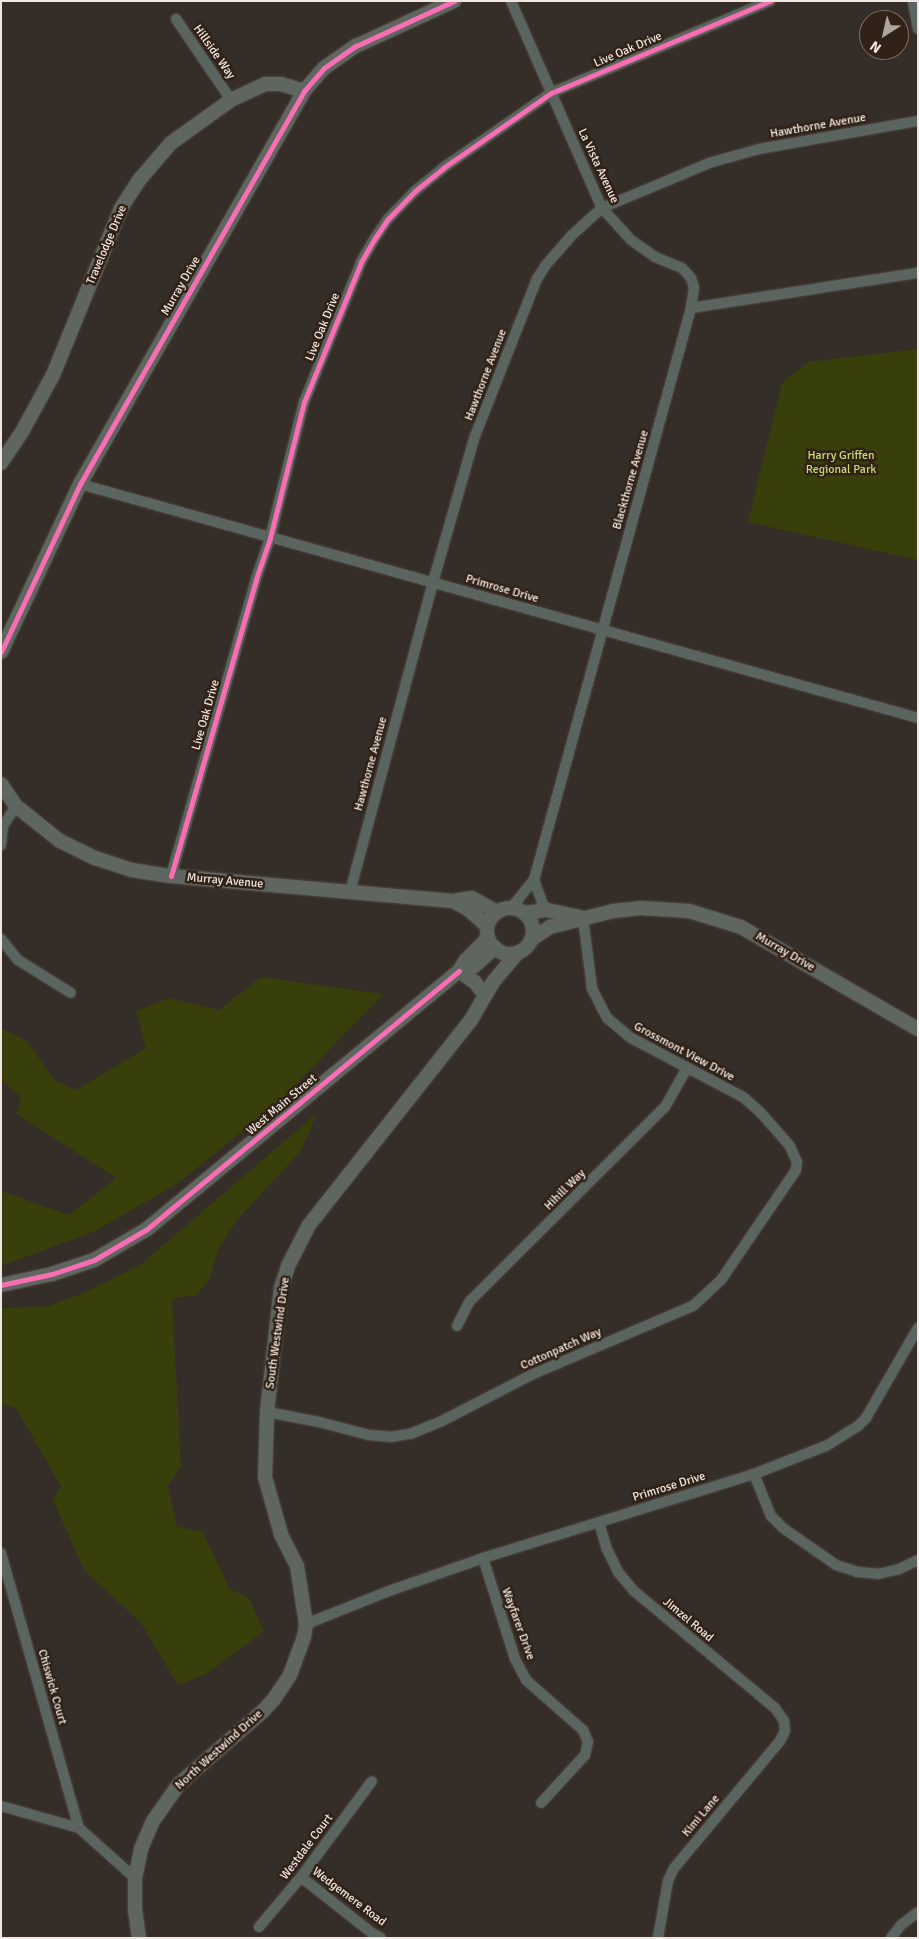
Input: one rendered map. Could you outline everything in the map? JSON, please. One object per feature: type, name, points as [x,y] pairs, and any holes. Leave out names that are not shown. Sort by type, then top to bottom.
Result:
[{"type":"street","name":"Murray Drive","points":[[1,652],[80,484],[304,91],[324,68],[356,46],[454,1]]},
{"type":"street","name":"La Vista Avenue","points":[[511,1],[602,208],[631,240],[655,257],[682,268],[691,278],[694,288],[691,308]]},
{"type":"street","name":"Live Oak Drive","points":[[171,876],[257,573],[270,538],[304,402],[368,249],[387,220],[415,191],[443,168],[551,93],[770,1]]},
{"type":"street","points":[[913,1],[918,29]]},
{"type":"street","name":"Hillside Way","points":[[176,19],[231,100]]},
{"type":"street","name":"Travelodge Drive","points":[[1,463],[24,430],[53,375],[121,208],[140,179],[171,143],[231,100],[266,84],[281,84],[304,91]]},
{"type":"street","name":"Hawthorne Avenue","points":[[350,892],[433,582],[475,436],[537,279],[572,235],[602,208],[717,161],[760,149],[918,121]]},
{"type":"street","points":[[691,308],[918,272]]},
{"type":"street","name":"Blackthorne Avenue","points":[[512,908],[534,880],[691,308]]},
{"type":"street","name":"Primrose Drive","points":[[80,484],[918,718]]},
{"type":"street","points":[[1,784],[16,806],[3,826],[1,846]]},
{"type":"street","name":"Murray Avenue","points":[[16,806],[45,830],[77,850],[122,867],[171,876],[350,892],[453,901],[472,898],[497,912]]},
{"type":"street","points":[[534,880],[545,910]]},
{"type":"street","name":"Murray Avenue","points":[[453,901],[468,909],[492,940]]},
{"type":"street","points":[[512,908],[525,913],[545,910],[583,918],[550,927],[532,938],[526,947],[517,952],[506,953],[492,940],[497,912],[512,908]]},
{"type":"street","name":"Murray Drive","points":[[583,918],[641,908],[689,911],[741,927],[918,1029]]},
{"type":"street","points":[[525,913],[531,921],[532,938]]},
{"type":"street","name":"Grossmont View Drive","points":[[583,918],[592,988],[604,1013],[614,1026],[631,1038],[743,1097],[762,1113],[790,1146],[797,1162]]},
{"type":"street","points":[[1,939],[18,960],[71,993]]},
{"type":"street","name":"West Main Street","points":[[1,1285],[52,1274],[94,1260],[147,1229],[459,972],[466,960],[492,940]]},
{"type":"street","name":"South Westwind Drive","points":[[492,940],[494,982]]},
{"type":"street","name":"South Westwind Drive","points":[[306,1624],[297,1566],[281,1534],[264,1477],[267,1412],[282,1288],[288,1266],[309,1225],[471,1020],[494,982],[517,952]]},
{"type":"street","points":[[459,972],[475,982],[486,996]]},
{"type":"street","name":"Hihill Way","points":[[457,1326],[470,1301],[665,1107],[687,1068]]},
{"type":"street","name":"Cottonpatch Way","points":[[267,1412],[319,1422],[369,1435],[390,1437],[410,1434],[442,1421],[531,1375],[693,1306],[721,1280],[796,1170],[797,1162]]},
{"type":"street","name":"Primrose Drive","points":[[306,1624],[483,1558],[754,1474],[826,1446],[858,1426],[866,1418],[918,1328]]},
{"type":"street","points":[[754,1474],[771,1516],[783,1528],[836,1565],[856,1572],[878,1574],[899,1569],[918,1560]]},
{"type":"street","name":"Jimzel Road","points":[[599,1522],[606,1547],[618,1572],[634,1591],[775,1708],[784,1721]]},
{"type":"street","name":"Chiswick Court","points":[[1,1553],[79,1828]]},
{"type":"street","name":"Wayfarer Drive","points":[[483,1558],[515,1659],[526,1680],[583,1730],[588,1742],[585,1755],[542,1803]]},
{"type":"street","name":"North Westwind Drive","points":[[139,1938],[135,1911],[135,1878],[144,1842],[161,1808],[179,1784],[264,1710],[274,1698],[296,1662],[306,1624]]},
{"type":"street","name":"Kimi Lane","points":[[658,1938],[668,1881],[674,1868],[780,1741],[785,1731],[784,1721]]},
{"type":"street","name":"Westdale Court","points":[[259,1927],[301,1877],[372,1781]]},
{"type":"street","points":[[1,1806],[79,1828],[135,1878]]},
{"type":"street","name":"Wedgemere Road","points":[[301,1877],[381,1938]]},
{"type":"street","points":[[891,1938],[901,1925],[918,1912]]},
{"type":"green space","name":"Harry Griffen Regional Park","points":[[918,349],[918,560],[748,522],[782,383],[808,362]]},
{"type":"green space","points":[[261,977],[383,994],[280,1101],[177,1184],[93,1232],[1,1266],[1,1191],[69,1215],[116,1178],[17,1114],[21,1097],[1,1080],[1,1028],[28,1042],[54,1080],[76,1090],[146,1048],[136,1011],[169,998],[219,1010]]},
{"type":"green space","points":[[317,1113],[301,1151],[237,1220],[219,1248],[210,1278],[197,1295],[172,1299],[181,1467],[168,1485],[177,1527],[202,1531],[230,1589],[249,1598],[264,1631],[206,1674],[178,1685],[141,1623],[84,1570],[53,1500],[61,1486],[16,1408],[1,1404],[1,1308],[49,1306],[86,1292],[140,1265]]},
{"type":"cycle path","points":[[1,652],[80,484],[304,91],[324,68],[356,46],[454,1]]},
{"type":"cycle path","points":[[171,876],[256,579],[270,538],[304,402],[361,262],[387,220],[415,191],[443,168],[551,93],[770,1]]},
{"type":"cycle path","points":[[1,1285],[52,1274],[94,1260],[147,1229],[459,971]]}]
